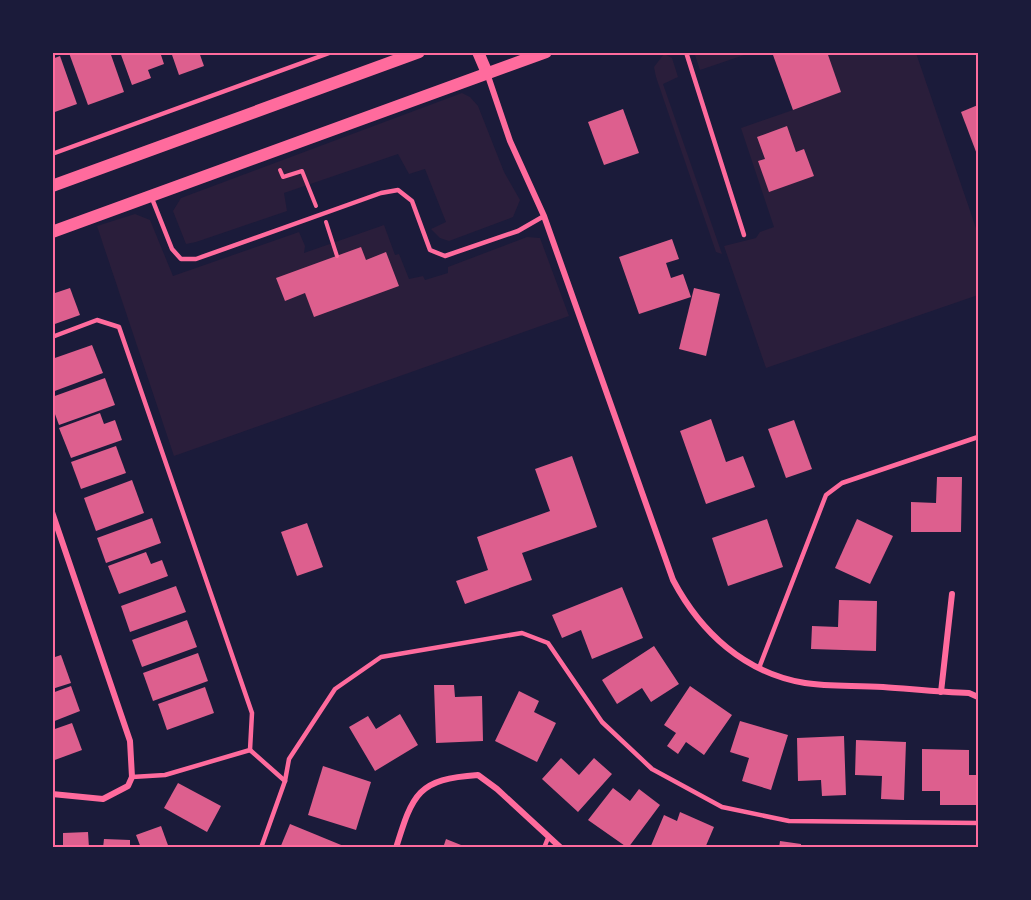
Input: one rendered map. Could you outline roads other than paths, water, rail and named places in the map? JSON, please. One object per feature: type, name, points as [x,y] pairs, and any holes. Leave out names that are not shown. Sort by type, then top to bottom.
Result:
[{"type":"main road","points":[[52,186],[419,52]]},
{"type":"main road","points":[[478,52],[487,73]]},
{"type":"main road","points":[[52,231],[546,52]]},
{"type":"street","points":[[487,73],[510,141],[544,216],[673,580],[685,603],[710,635],[724,647],[759,668],[805,683],[941,692],[978,697]]},
{"type":"street","points":[[52,512],[130,741],[132,777],[128,786],[103,800],[52,794]]},
{"type":"street","points":[[941,692],[952,594]]},
{"type":"street","points":[[396,848],[414,799],[435,782],[448,777],[478,775],[497,789],[561,848]]},
{"type":"lane","points":[[52,154],[332,52]]},
{"type":"lane","points":[[686,52],[744,235]]},
{"type":"lane","points":[[151,195],[172,249],[182,259],[196,260],[381,193],[398,190],[412,201],[430,250],[445,256],[518,231],[544,216]]},
{"type":"lane","points":[[52,337],[97,320],[119,327],[252,713],[250,750]]},
{"type":"lane","points":[[759,668],[826,495],[842,483],[978,437]]},
{"type":"lane","points":[[261,848],[285,781],[289,759],[335,689],[381,657],[522,633],[548,643],[602,722],[652,769],[722,807],[789,821],[978,823]]},
{"type":"lane","points":[[132,777],[165,775],[250,750]]},
{"type":"lane","points":[[250,750],[285,781]]},
{"type":"lane","points":[[544,848],[548,838]]}]
